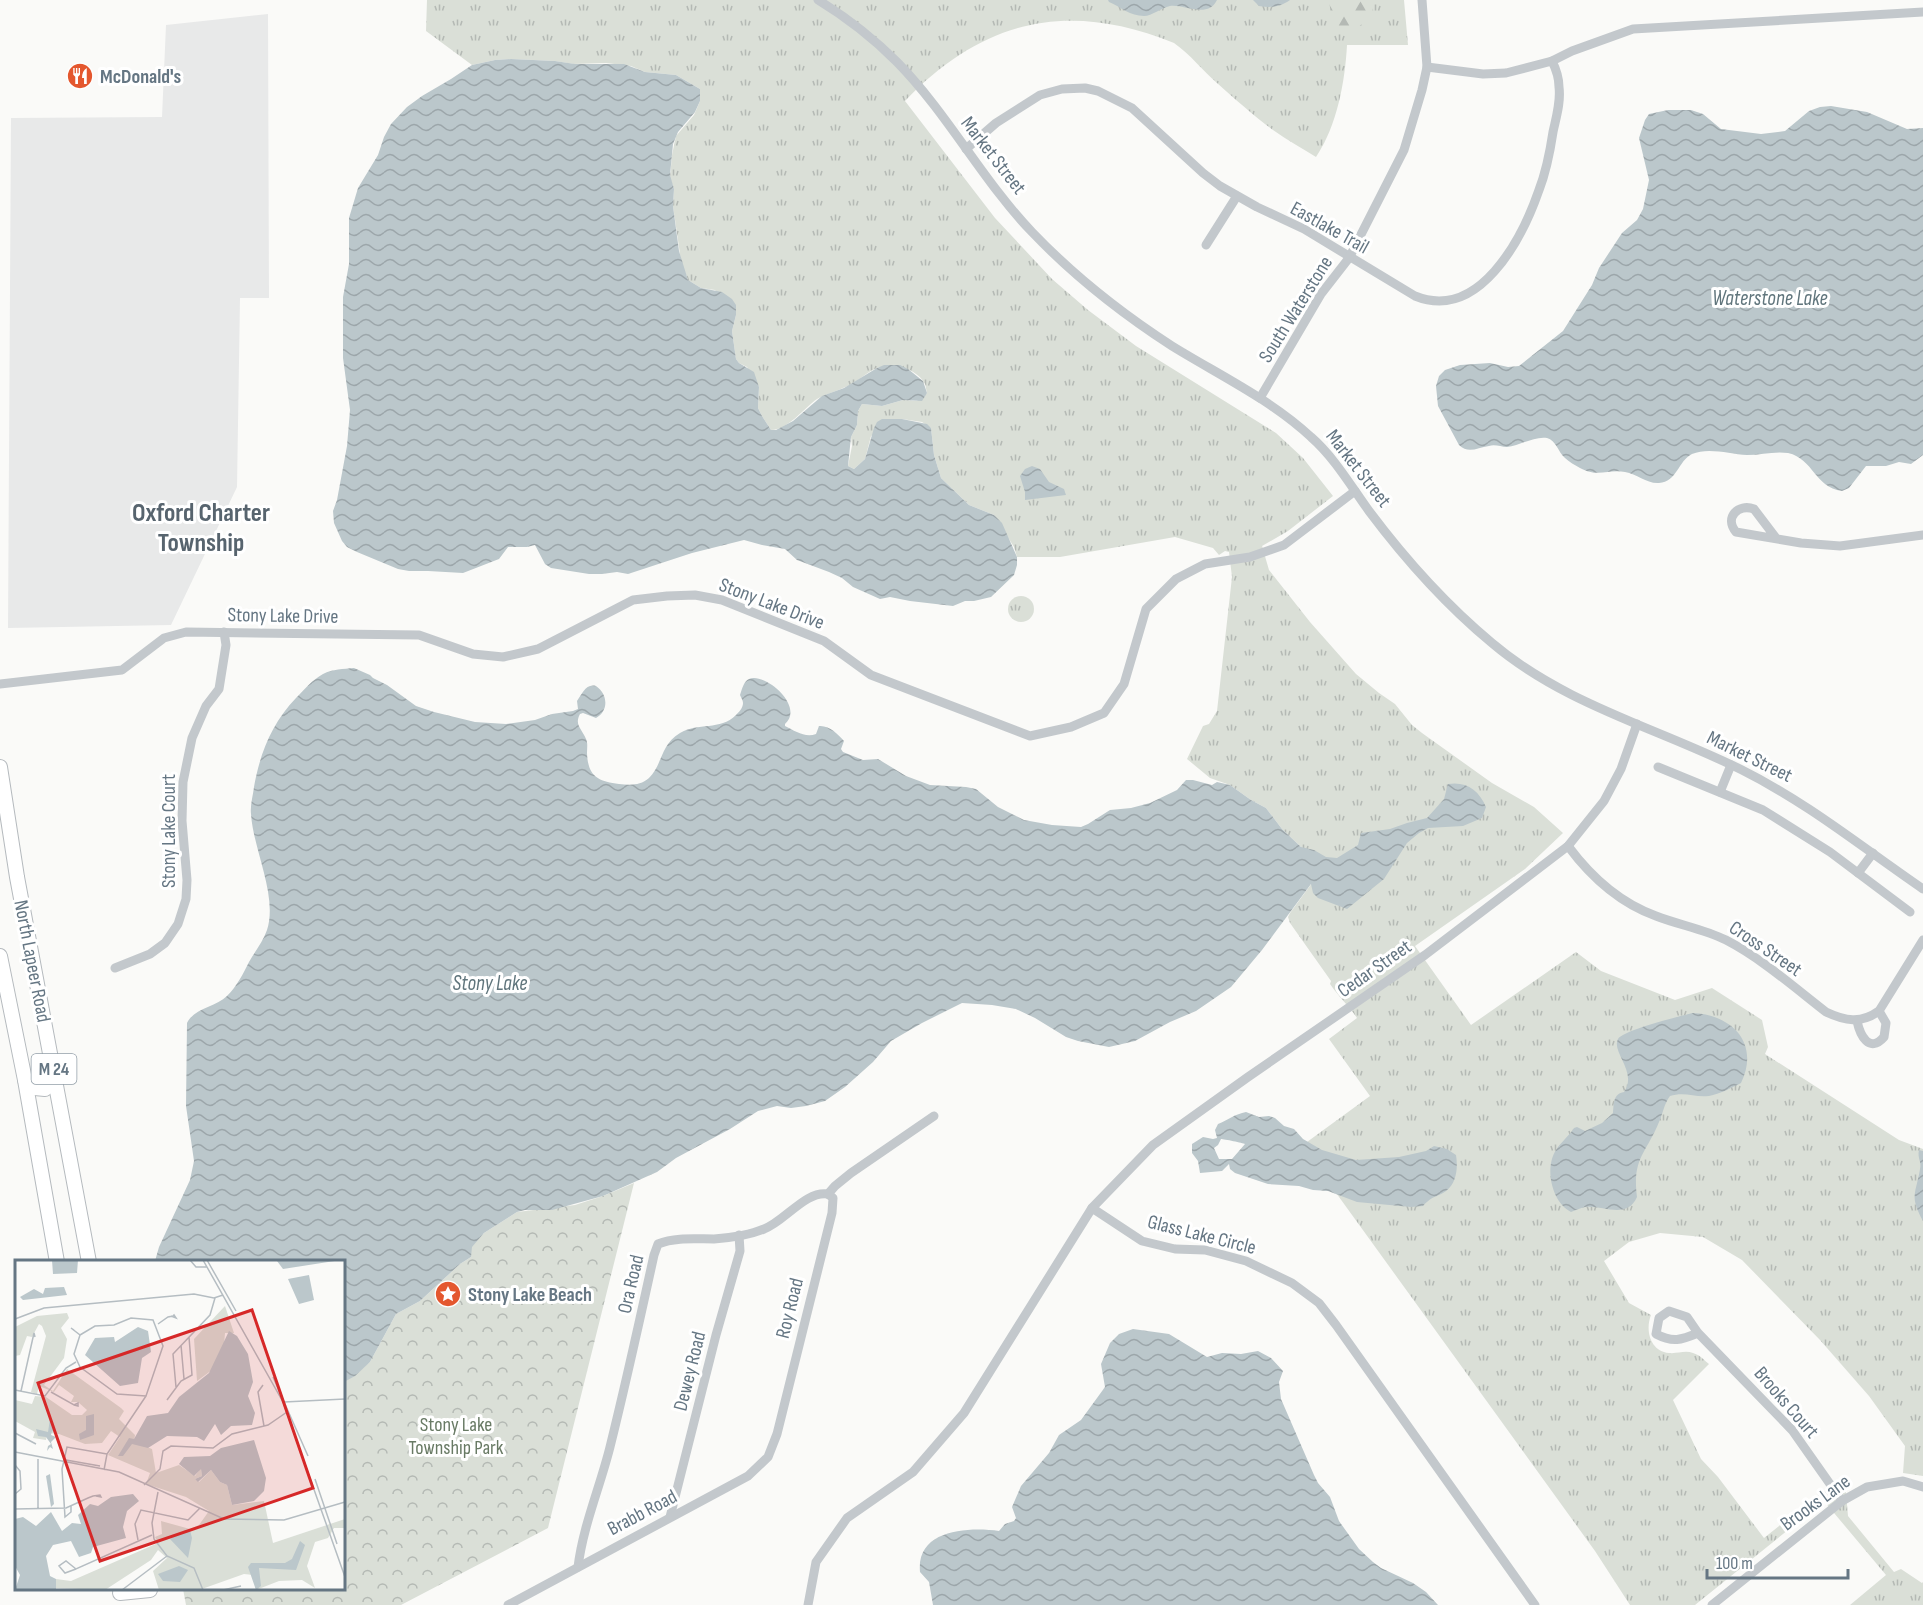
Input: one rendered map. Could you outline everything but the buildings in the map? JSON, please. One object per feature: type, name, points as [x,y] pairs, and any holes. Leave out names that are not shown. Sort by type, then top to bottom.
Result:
[{"type":"main road","name":"North Lapeer Road","points":[[0,767],[17,877],[89,1260]]},
{"type":"main road","name":"North Lapeer Road","points":[[0,956],[25,1080],[57,1260]]},
{"type":"main road","points":[[25,1080],[35,1088],[45,1089],[56,1080]]},
{"type":"main road","points":[[121,1595],[144,1590]]},
{"type":"main road","points":[[149,1590],[152,1605]]},
{"type":"street","name":"Market Street","points":[[818,0],[854,25],[897,62],[1030,230],[1082,279],[1121,312],[1211,370],[1260,398],[1315,440],[1433,589],[1492,644],[1555,687],[1731,765],[1787,794],[1836,825],[1923,889]]},
{"type":"street","name":"South Waterstone","points":[[1260,398],[1321,294],[1349,258],[1404,150],[1427,67],[1422,0]]},
{"type":"street","points":[[1427,67],[1495,74],[1506,73],[1552,61],[1572,51],[1633,29],[1923,12]]},
{"type":"street","name":"Eastlake Trail","points":[[966,149],[996,123],[1040,94],[1062,89],[1085,88],[1098,91],[1132,108],[1203,173],[1238,196],[1265,212],[1304,229],[1415,296],[1428,300],[1448,301],[1477,287],[1495,272],[1524,226],[1540,187],[1559,102],[1559,82],[1552,61]]},
{"type":"street","points":[[1206,245],[1238,196]]},
{"type":"street","name":"Stony Lake Drive","points":[[0,684],[122,670],[164,638],[186,632],[419,635],[473,654],[503,657],[538,649],[633,600],[695,595],[722,600],[824,641],[871,675],[1030,736],[1071,727],[1104,713],[1124,684],[1146,609],[1176,579],[1205,564],[1250,557],[1284,545],[1355,491]]},
{"type":"street","points":[[1776,538],[1754,509],[1744,507],[1737,509],[1734,513],[1731,526],[1736,532],[1801,543],[1840,546],[1923,535]]},
{"type":"street","name":"Stony Lake Court","points":[[115,968],[150,954],[165,943],[178,924],[186,899],[187,880],[182,821],[183,782],[192,738],[206,706],[219,689],[226,645],[224,632]]},
{"type":"street","name":"Cedar Street","points":[[1092,1208],[1153,1145],[1257,1070],[1425,955],[1568,846],[1604,801],[1621,769],[1637,724]]},
{"type":"street","points":[[1720,792],[1731,765]]},
{"type":"street","points":[[1658,767],[1764,810],[1858,873],[1910,912]]},
{"type":"street","name":"Cross Street","points":[[1568,846],[1600,882],[1637,909],[1727,940],[1744,950],[1826,1012],[1841,1019],[1857,1021]]},
{"type":"street","points":[[1858,873],[1873,853]]},
{"type":"street","points":[[1879,1011],[1886,1023],[1884,1036],[1878,1042],[1867,1042],[1860,1033],[1857,1021],[1871,1017],[1879,1011],[1923,940]]},
{"type":"street","name":"Ora Road","points":[[578,1567],[581,1547],[610,1448],[658,1244],[667,1240],[718,1239],[766,1229],[819,1194],[828,1194],[851,1173],[934,1116]]},
{"type":"street","name":"Roy Road","points":[[777,1434],[832,1214],[833,1198],[828,1194]]},
{"type":"street","points":[[808,1605],[816,1562],[834,1536],[847,1518],[913,1472],[963,1413],[1092,1208]]},
{"type":"street","name":"Glass Lake Circle","points":[[1092,1208],[1142,1241],[1175,1249],[1205,1250],[1246,1261],[1293,1283],[1319,1303],[1535,1605]]},
{"type":"street","name":"Dewey Road","points":[[670,1516],[740,1251],[739,1235]]},
{"type":"street","name":"Brooks Court","points":[[1698,1333],[1792,1430],[1842,1501]]},
{"type":"street","name":"Brabb Road","points":[[508,1605],[748,1476],[768,1457],[777,1434]]},
{"type":"street","name":"Brooks Lane","points":[[1712,1605],[1842,1501],[1867,1486],[1903,1481],[1923,1487]]},
{"type":"shaded area","points":[[268,14],[269,298],[240,298],[237,487],[171,625],[8,628],[11,118],[162,117],[166,25]]},
{"type":"green space","points":[[427,0],[1404,0],[1408,45],[1347,45],[1335,118],[1316,157],[1278,134],[1259,119],[1174,43],[1135,30],[1099,22],[1063,21],[1029,25],[997,35],[965,51],[935,73],[905,101],[995,218],[1052,279],[1136,346],[1276,433],[1303,458],[1333,496],[1288,531],[1262,546],[1269,570],[1310,622],[1356,674],[1395,704],[1412,725],[1492,783],[1534,807],[1563,833],[1525,869],[1415,946],[1471,1025],[1576,952],[1601,971],[1675,1000],[1712,988],[1762,1020],[1768,1047],[1765,1054],[1899,1140],[1923,1149],[1923,1476],[1903,1473],[1905,1446],[1869,1396],[1820,1340],[1742,1260],[1703,1237],[1660,1233],[1629,1242],[1604,1261],[1629,1303],[1651,1315],[1649,1333],[1657,1348],[1669,1353],[1693,1353],[1709,1364],[1673,1400],[1701,1459],[1718,1477],[1764,1538],[1820,1493],[1845,1482],[1848,1516],[1894,1572],[1901,1569],[1923,1582],[1923,1605],[1850,1605],[1886,1575],[1824,1501],[1695,1605],[1630,1605],[1595,1551],[1326,1179],[1307,1142],[1370,1096],[1329,1039],[1357,1018],[1330,984],[1331,981],[1288,917],[1312,883],[1301,847],[1282,829],[1266,808],[1230,785],[1210,778],[1187,759],[1203,726],[1209,724],[1217,711],[1232,577],[1229,552],[1225,551],[1219,555],[1213,548],[1175,537],[1060,557],[1017,557],[1014,547],[994,515],[969,505],[941,478],[934,455],[931,428],[922,422],[902,419],[871,436],[865,459],[854,469],[848,466],[852,446],[851,437],[857,425],[858,411],[862,404],[882,406],[903,400],[917,401],[927,393],[921,378],[903,368],[888,366],[875,369],[847,386],[817,399],[790,423],[771,430],[758,408],[759,387],[747,367],[736,359],[732,331],[736,315],[715,290],[701,288],[688,280],[681,262],[673,206],[674,189],[670,178],[672,155],[676,136],[694,115],[700,101],[700,89],[676,75],[645,72],[631,66],[606,63],[574,64],[511,59],[472,65],[426,31]]},
{"type":"green space","points":[[1329,0],[1374,0],[1369,20],[1350,29],[1339,31],[1332,22]]},
{"type":"green space","points":[[1021,596],[1030,600],[1034,609],[1030,618],[1021,622],[1012,618],[1008,609],[1012,600]]},
{"type":"green space","name":"Stony Lake Township Park","points":[[634,1183],[548,1528],[401,1605],[186,1605],[183,1590],[345,1590],[345,1381],[370,1362],[396,1314],[420,1301],[460,1264],[471,1257],[471,1247],[484,1233],[517,1212],[575,1205]]},
{"type":"water","points":[[1108,0],[1217,0],[1208,9],[1170,6],[1150,15],[1139,16]]},
{"type":"water","points":[[1253,0],[1290,0],[1279,6],[1268,7],[1259,6]]},
{"type":"water","points":[[511,59],[575,64],[624,64],[645,72],[676,75],[700,89],[700,101],[695,112],[678,132],[673,144],[670,175],[674,189],[673,206],[679,251],[688,280],[701,288],[722,292],[736,305],[732,331],[736,359],[754,372],[759,387],[758,408],[762,416],[771,430],[776,430],[793,421],[822,396],[844,388],[877,368],[884,365],[900,365],[908,369],[923,381],[927,393],[922,401],[903,400],[882,406],[862,404],[858,411],[857,425],[851,437],[848,466],[854,469],[865,459],[874,428],[882,419],[902,419],[927,424],[931,428],[934,455],[941,478],[969,505],[994,515],[1002,523],[1017,557],[1014,575],[991,597],[965,601],[953,606],[890,597],[880,599],[853,587],[842,578],[797,560],[785,549],[744,540],[692,553],[628,574],[617,572],[589,574],[551,568],[545,564],[535,545],[508,547],[499,559],[463,573],[398,569],[347,547],[334,523],[333,511],[347,446],[350,410],[343,358],[343,297],[349,264],[349,218],[358,188],[378,155],[391,124],[407,107],[472,65]]},
{"type":"water","name":"Waterstone Lake","points":[[1831,106],[1867,112],[1907,129],[1923,128],[1923,455],[1911,464],[1899,462],[1886,466],[1866,466],[1849,488],[1842,491],[1825,484],[1803,461],[1788,453],[1747,455],[1712,451],[1698,452],[1687,457],[1670,479],[1655,483],[1625,472],[1586,471],[1567,459],[1553,441],[1547,438],[1537,438],[1507,447],[1491,445],[1469,450],[1459,445],[1438,406],[1436,386],[1439,376],[1445,370],[1460,365],[1490,363],[1508,367],[1519,366],[1563,331],[1592,285],[1599,268],[1622,233],[1637,220],[1643,209],[1649,180],[1639,138],[1649,114],[1668,110],[1691,110],[1703,114],[1721,129],[1761,134],[1785,131],[1809,111]]},
{"type":"water","points":[[1032,466],[1040,469],[1049,482],[1064,489],[1066,495],[1025,500],[1020,476],[1025,469]]},
{"type":"water","name":"Stony Lake","points":[[354,668],[370,675],[416,706],[434,712],[475,722],[506,724],[535,720],[578,709],[577,701],[585,690],[590,686],[596,686],[603,693],[605,707],[596,718],[580,714],[578,724],[587,741],[589,768],[592,773],[600,779],[619,784],[631,785],[646,781],[654,773],[669,743],[680,733],[730,720],[742,707],[743,702],[740,695],[744,683],[756,678],[773,685],[787,700],[790,717],[785,726],[793,730],[804,735],[812,735],[816,734],[819,726],[830,728],[844,741],[841,749],[843,752],[863,760],[878,759],[906,776],[930,785],[976,789],[998,807],[1024,820],[1052,825],[1081,827],[1110,810],[1150,803],[1177,790],[1186,780],[1212,785],[1217,782],[1230,785],[1266,808],[1282,829],[1301,847],[1314,850],[1326,857],[1337,858],[1358,845],[1361,833],[1390,829],[1427,818],[1444,799],[1448,784],[1466,785],[1476,791],[1486,807],[1482,818],[1463,826],[1428,828],[1419,833],[1407,843],[1384,879],[1347,909],[1318,898],[1313,893],[1311,884],[1231,987],[1196,1011],[1135,1041],[1109,1047],[1078,1041],[1066,1037],[1016,1009],[962,1003],[891,1041],[873,1062],[825,1101],[791,1108],[777,1106],[758,1111],[676,1158],[657,1172],[603,1196],[552,1210],[517,1212],[484,1233],[472,1247],[471,1257],[460,1264],[420,1301],[396,1314],[370,1362],[355,1376],[345,1381],[345,1260],[155,1260],[190,1180],[194,1161],[186,1106],[187,1023],[195,1014],[222,1000],[231,992],[263,939],[270,917],[267,888],[251,811],[257,774],[264,750],[280,718],[296,698],[319,676]]},
{"type":"water","points":[[1693,1013],[1720,1019],[1739,1034],[1745,1044],[1747,1056],[1746,1069],[1741,1083],[1709,1096],[1680,1094],[1670,1096],[1638,1165],[1637,1197],[1633,1204],[1621,1210],[1585,1207],[1571,1212],[1564,1207],[1555,1193],[1550,1175],[1552,1157],[1574,1128],[1585,1131],[1602,1123],[1613,1113],[1615,1100],[1620,1093],[1624,1092],[1628,1077],[1618,1050],[1618,1039],[1622,1035],[1641,1028]]},
{"type":"water","points":[[1246,1112],[1259,1117],[1275,1118],[1322,1150],[1356,1160],[1399,1157],[1426,1151],[1434,1146],[1447,1149],[1456,1155],[1455,1179],[1450,1188],[1423,1206],[1411,1207],[1357,1202],[1328,1191],[1268,1184],[1235,1173],[1230,1169],[1229,1164],[1222,1171],[1200,1173],[1198,1161],[1192,1153],[1192,1144],[1203,1137],[1217,1138],[1215,1130],[1218,1124]],"holes":[[[1221,1139],[1237,1142],[1245,1144],[1232,1159],[1219,1159],[1214,1148]]]},
{"type":"water","points":[[1919,1150],[1923,1151],[1923,1221],[1915,1200],[1920,1167]]},
{"type":"water","points":[[1133,1329],[1169,1334],[1207,1357],[1222,1353],[1241,1354],[1258,1351],[1271,1358],[1283,1371],[1279,1382],[1281,1399],[1314,1475],[1330,1497],[1339,1521],[1359,1549],[1373,1562],[1413,1583],[1426,1592],[1438,1605],[933,1605],[929,1582],[920,1572],[921,1558],[926,1547],[935,1539],[947,1534],[973,1530],[999,1531],[1005,1524],[1014,1521],[1016,1518],[1012,1507],[1021,1486],[1049,1453],[1059,1435],[1081,1420],[1105,1387],[1101,1364],[1110,1343],[1119,1334]]},
{"type":"place","name":"McDonald's","points":[[80,76]]},
{"type":"place","name":"Stony Lake Beach","points":[[448,1294]]},
{"type":"district","name":"Oxford Charter Township","points":[[201,527]]}]
